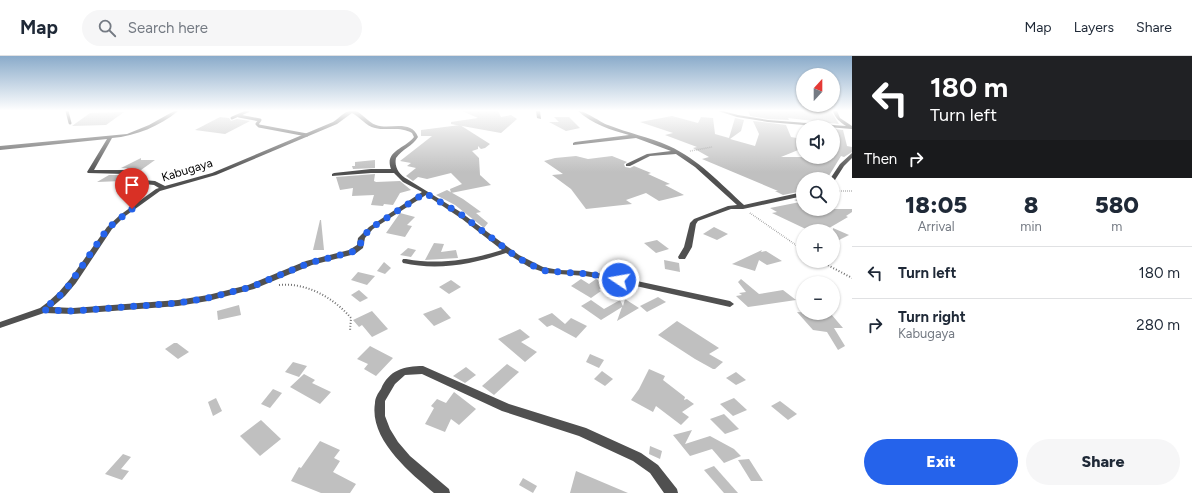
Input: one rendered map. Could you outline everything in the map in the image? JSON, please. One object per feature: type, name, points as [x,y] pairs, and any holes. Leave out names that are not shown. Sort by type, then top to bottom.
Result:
[{"type":"street","points":[[0,148],[110,138],[140,131]]},
{"type":"street","name":"Kabugaya","points":[[0,325],[43,310],[65,291],[108,228],[151,195],[164,188],[214,174],[315,131]]},
{"type":"street","points":[[412,131],[416,137],[414,142],[398,152],[393,158],[392,164],[402,178],[459,213],[529,264],[546,271],[590,274],[730,304]]},
{"type":"street","points":[[624,131],[676,152],[702,170],[743,206]]},
{"type":"street","points":[[575,144],[636,136]]},
{"type":"street","points":[[110,138],[90,172],[126,172],[131,175],[128,181],[155,183],[164,188]]},
{"type":"street","points":[[628,165],[649,155],[676,152]]},
{"type":"street","points":[[838,172],[852,154]]},
{"type":"street","points":[[334,175],[371,170],[396,171]]},
{"type":"street","points":[[43,310],[72,311],[178,303],[208,298],[262,283],[309,263],[352,252],[360,246],[362,238],[371,228],[425,193]]},
{"type":"street","points":[[682,257],[688,247],[693,223],[696,220],[723,209],[796,195]]},
{"type":"street","points":[[406,262],[419,265],[436,266],[476,260],[508,250]]},
{"type":"street","points":[[444,493],[419,473],[394,446],[382,426],[379,412],[380,394],[398,373],[409,370],[424,370],[506,408],[561,424],[592,436],[646,463],[657,473],[672,493]]},
{"type":"lane","points":[[287,131],[307,135]]},
{"type":"path","points":[[676,152],[696,151],[712,147]]},
{"type":"path","points":[[840,191],[852,191]]},
{"type":"path","points":[[743,206],[759,221],[796,245]]},
{"type":"path","points":[[833,268],[852,278]]},
{"type":"path","points":[[262,283],[276,285],[293,284],[321,293],[336,303],[351,318],[350,331]]},
{"type":"building","points":[[205,131],[230,131],[225,134]]},
{"type":"building","points":[[421,131],[470,131],[490,144],[481,149],[478,146],[478,149],[472,151],[479,158],[480,175],[491,185],[451,193],[450,189],[462,184],[451,173],[427,179],[418,177],[413,181],[406,176],[416,168],[407,166],[411,163],[400,161],[432,136],[421,136]]},
{"type":"building","points":[[668,131],[715,131],[715,134],[729,138],[731,131],[740,131],[730,139],[755,146],[759,134],[758,131],[789,131],[791,137],[796,138],[796,151],[781,157],[796,157],[796,164],[836,164],[831,172],[796,172],[796,192],[783,195],[775,191],[778,191],[702,159],[709,157],[693,148],[697,147],[665,135],[673,133]]},
{"type":"building","points":[[840,131],[843,131],[847,146],[852,147],[852,152],[844,157],[841,156],[840,158]]},
{"type":"building","points":[[576,156],[588,159],[612,156],[627,162],[624,164],[625,167],[630,168],[634,166],[651,173],[648,174],[670,184],[665,185],[684,195],[659,201],[646,193],[626,200],[632,204],[586,209],[571,189],[552,175],[563,174],[544,161],[555,158]]},
{"type":"building","points":[[141,158],[141,160],[155,160],[141,170],[132,169],[131,171],[126,168],[121,168]]},
{"type":"building","points":[[375,160],[375,168],[353,169],[352,166],[355,166],[355,162]]},
{"type":"building","points":[[375,174],[374,181],[376,182],[400,181],[411,190],[400,193],[393,205],[371,205],[374,195],[352,196],[353,188],[340,190],[336,177]]},
{"type":"building","points":[[109,175],[126,176],[122,181],[97,182]]},
{"type":"building","points":[[447,190],[481,212],[476,213],[488,223],[484,228],[455,205],[436,195]]},
{"type":"building","points":[[796,203],[796,216],[840,216],[840,209],[852,209],[852,212],[846,216],[848,217],[836,224],[796,224],[772,213],[777,212],[770,208]]},
{"type":"building","points":[[400,213],[415,217],[407,225],[412,226],[405,237],[386,233]]},
{"type":"building","points":[[320,220],[324,250],[313,250]]},
{"type":"building","points":[[714,227],[728,234],[717,240],[703,234]]},
{"type":"building","points":[[840,231],[849,235],[840,240]]},
{"type":"building","points":[[657,240],[669,249],[656,253],[644,243]]},
{"type":"building","points":[[434,243],[444,244],[441,252],[456,250],[458,258],[425,260]]},
{"type":"building","points":[[408,248],[416,250],[411,257],[400,255]]},
{"type":"building","points":[[762,250],[761,252],[766,251],[782,261],[767,265],[759,260],[755,271],[732,264]]},
{"type":"building","points":[[664,260],[679,263],[680,272],[665,269]]},
{"type":"building","points":[[384,262],[391,268],[385,274],[377,271]]},
{"type":"building","points":[[358,272],[375,276],[367,285],[351,280]]},
{"type":"building","points":[[581,279],[589,284],[596,279],[606,284],[599,290],[601,291],[591,298],[571,286]]},
{"type":"building","points":[[741,279],[759,294],[783,290],[796,300],[748,307],[736,296],[742,295],[739,293],[746,292],[738,282]]},
{"type":"building","points":[[451,280],[461,287],[449,294],[439,287]]},
{"type":"building","points":[[359,290],[368,298],[360,302],[351,295]]},
{"type":"building","points":[[658,297],[666,302],[647,312],[640,306]]},
{"type":"building","points":[[625,299],[639,308],[617,321],[622,307],[601,320],[581,306],[591,300],[604,309],[620,300],[623,306]]},
{"type":"building","points":[[239,305],[241,315],[218,320],[217,311]]},
{"type":"building","points":[[441,307],[451,318],[434,326],[423,314]]},
{"type":"building","points":[[372,311],[388,329],[372,337],[362,325],[359,327],[353,320]]},
{"type":"building","points":[[552,313],[565,324],[571,318],[587,326],[576,338],[552,325],[547,327],[538,319]]},
{"type":"building","points":[[804,320],[836,320],[843,328],[834,328],[845,346],[838,350],[827,332],[813,330]]},
{"type":"building","points":[[677,321],[719,348],[709,354],[723,362],[713,369],[658,335]]},
{"type":"building","points":[[520,329],[530,337],[521,342],[537,352],[525,362],[498,339]]},
{"type":"building","points":[[174,343],[177,343],[189,352],[178,359],[165,349]]},
{"type":"building","points":[[370,346],[393,358],[376,376],[364,369],[368,364],[357,359]]},
{"type":"building","points":[[590,354],[604,360],[599,368],[586,362]]},
{"type":"building","points":[[293,362],[307,366],[299,377],[285,372]]},
{"type":"building","points":[[507,364],[519,372],[494,395],[482,386]]},
{"type":"building","points":[[466,367],[476,375],[465,383],[453,376]]},
{"type":"building","points":[[649,369],[665,376],[663,380],[685,397],[684,400],[687,399],[694,404],[682,412],[689,417],[681,425],[656,406],[653,412],[631,400],[639,389]]},
{"type":"building","points":[[602,371],[613,379],[605,386],[594,379]]},
{"type":"building","points":[[736,372],[746,380],[736,385],[726,378]]},
{"type":"building","points":[[304,374],[315,380],[312,383],[331,392],[320,404],[290,387]]},
{"type":"building","points":[[273,389],[282,393],[270,408],[261,404]]},
{"type":"building","points":[[454,392],[476,409],[459,425],[451,419],[445,432],[425,424],[434,408],[431,406],[437,399],[446,403]]},
{"type":"building","points":[[216,398],[222,411],[213,416],[208,402]]},
{"type":"building","points":[[734,398],[747,410],[733,416],[720,404]]},
{"type":"building","points":[[780,401],[797,414],[788,420],[771,406]]},
{"type":"building","points":[[724,414],[739,429],[725,434],[710,419]]},
{"type":"building","points":[[261,420],[281,439],[260,456],[240,436]]},
{"type":"building","points":[[692,430],[685,444],[710,436],[734,449],[741,456],[724,463],[712,449],[690,456],[673,435]]},
{"type":"building","points":[[320,441],[340,450],[334,458],[340,461],[333,472],[356,484],[350,493],[321,493],[291,481],[299,467],[301,468]]},
{"type":"building","points":[[650,446],[662,451],[660,459],[649,454]]},
{"type":"building","points":[[123,454],[131,457],[121,469],[129,471],[122,480],[105,474]]},
{"type":"building","points":[[749,459],[763,481],[751,481],[738,460]]},
{"type":"building","points":[[714,466],[738,493],[724,493],[704,470]]},
{"type":"building","points":[[576,471],[628,493],[570,493]]},
{"type":"building","points":[[523,478],[537,486],[533,493],[519,485]]},
{"type":"route","points":[[132,209],[108,228],[99,245],[65,291],[43,310],[72,311],[178,303],[208,298],[251,287],[309,263],[352,252],[360,246],[364,234],[371,228],[425,193],[459,213],[518,258],[540,269],[546,271],[590,274],[619,280]]}]
